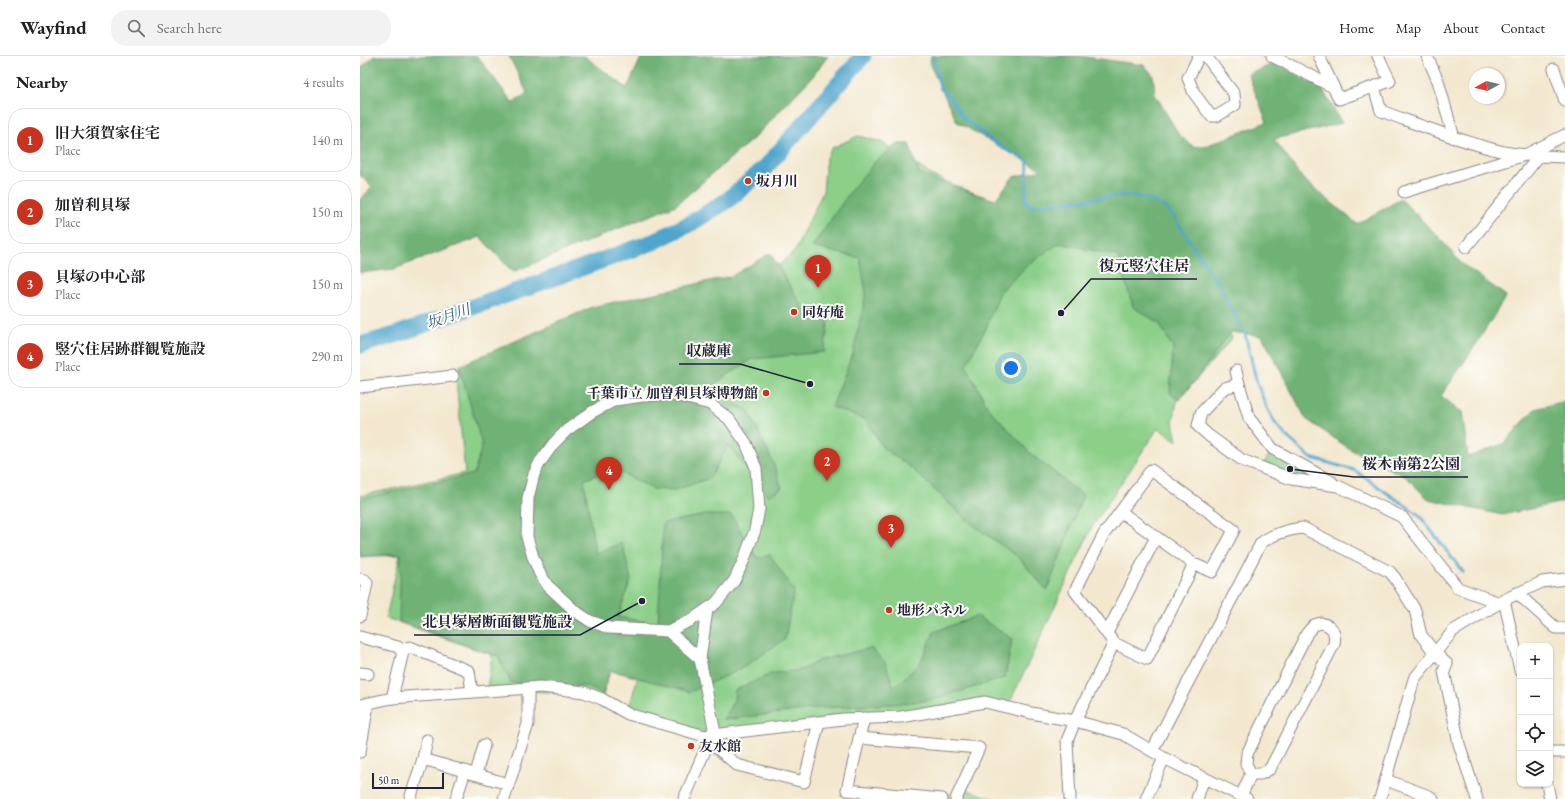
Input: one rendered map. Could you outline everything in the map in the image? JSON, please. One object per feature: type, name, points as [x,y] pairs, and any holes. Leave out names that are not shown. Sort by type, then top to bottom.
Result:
[{"type":"street","points":[[1200,56],[1188,78],[1194,93],[1211,116],[1217,116],[1235,105],[1234,94],[1206,56]]},
{"type":"street","points":[[1272,56],[1333,87]]},
{"type":"street","points":[[1320,56],[1339,99],[1390,81],[1378,56]]},
{"type":"street","points":[[1427,56],[1438,81],[1454,138]]},
{"type":"street","points":[[1554,69],[1565,101]]},
{"type":"street","points":[[1374,87],[1380,110],[1454,138],[1501,152],[1565,157]]},
{"type":"street","points":[[1404,192],[1525,155],[1565,135]]},
{"type":"street","points":[[1466,247],[1539,156]]},
{"type":"street","points":[[1236,371],[1249,418],[1273,449],[1338,486],[1402,517],[1458,588],[1502,601]]},
{"type":"street","points":[[360,387],[453,376]]},
{"type":"street","points":[[1239,384],[1224,388],[1201,413],[1198,426],[1242,460],[1291,479],[1338,486]]},
{"type":"street","points":[[672,394],[710,404],[729,419],[746,442],[756,468],[758,508],[755,530],[734,581],[716,603],[707,610],[690,621],[668,631],[654,629],[609,628],[590,621],[575,611],[547,585],[533,557],[527,537],[528,498],[534,474],[540,462],[554,442],[567,430],[592,412],[615,400],[672,394]]},
{"type":"street","points":[[1121,512],[1194,564],[1212,572],[1234,530],[1151,470],[1104,534],[1076,591],[1114,643],[1147,659],[1194,564]]},
{"type":"street","points":[[1152,751],[1261,543],[1266,539],[1295,528],[1303,528],[1390,572],[1396,578],[1415,610],[1420,635],[1435,653],[1447,664],[1444,671],[1459,744],[1477,799]]},
{"type":"street","points":[[1107,633],[1156,536]]},
{"type":"street","points":[[360,579],[365,580],[367,583],[360,616]]},
{"type":"street","points":[[1380,799],[1414,679],[1453,631],[1518,593],[1542,582],[1565,579]]},
{"type":"street","points":[[1518,593],[1556,628],[1565,628]]},
{"type":"street","points":[[1502,601],[1517,658]]},
{"type":"street","points":[[684,799],[714,728],[700,659],[707,610]]},
{"type":"street","points":[[1321,623],[1328,625],[1334,630],[1336,637],[1334,644],[1270,769],[1261,774],[1252,774],[1246,764],[1247,754],[1308,633],[1314,625],[1321,623]]},
{"type":"street","points":[[668,631],[700,659]]},
{"type":"street","points":[[360,637],[401,650],[410,647],[469,670],[472,692]]},
{"type":"street","points":[[1070,799],[1067,741],[1075,721],[1114,643]]},
{"type":"street","points":[[392,698],[403,652],[401,650]]},
{"type":"street","points":[[504,799],[528,724],[528,688]]},
{"type":"street","points":[[360,752],[364,704],[392,698],[528,688],[547,688],[584,692],[602,699],[628,714],[705,736],[710,738],[737,765],[804,782],[818,722]]},
{"type":"street","points":[[710,738],[721,733],[818,722],[864,718],[901,717],[985,702],[1030,713],[1075,721],[1123,734],[1164,758],[1244,797],[1252,774]]},
{"type":"street","points":[[864,718],[847,790],[942,799]]},
{"type":"street","points":[[859,738],[979,748],[956,799]]},
{"type":"street","points":[[410,799],[424,759],[427,740]]},
{"type":"street","points":[[476,774],[484,745]]},
{"type":"street","points":[[1553,752],[1565,752]]},
{"type":"street","points":[[1146,799],[1164,758]]},
{"type":"street","points":[[424,759],[508,784]]},
{"type":"street","points":[[456,799],[465,771]]},
{"type":"street","points":[[1197,799],[1204,778]]},
{"type":"street","points":[[1386,780],[1430,796],[1433,799]]},
{"type":"street","points":[[1547,787],[1550,799]]},
{"type":"green space","points":[[374,56],[477,56],[513,103],[527,93],[509,56],[584,56],[627,88],[642,56],[828,56],[813,76],[755,137],[676,205],[513,272],[480,237],[394,269],[360,273],[360,200],[372,187],[360,175],[360,69]]},
{"type":"green space","points":[[931,56],[1078,56],[1144,65],[1153,75],[1155,94],[1179,135],[1194,147],[1208,145],[1267,122],[1248,74],[1276,63],[1322,89],[1342,123],[1274,139],[1303,179],[1357,224],[1401,199],[1436,234],[1461,263],[1506,296],[1477,343],[1441,396],[1462,412],[1468,457],[1503,444],[1535,409],[1565,401],[1565,488],[1563,502],[1502,515],[1428,499],[1406,477],[1350,449],[1306,419],[1262,336],[1231,332],[1192,384],[1178,400],[1170,393],[1173,348],[1159,323],[1133,307],[1118,256],[1059,243],[1028,265],[1000,292],[986,328],[966,366],[989,409],[1033,456],[1083,495],[1047,591],[1018,557],[969,522],[910,467],[883,448],[866,420],[832,407],[853,353],[866,293],[860,258],[812,247],[852,189],[875,162],[897,144],[909,144],[919,173],[937,181],[995,200],[1013,177],[1042,170],[957,122],[930,65]]},
{"type":"green space","points":[[858,136],[881,142],[935,177],[999,203],[1196,262],[1232,338],[1177,402],[1173,422],[1177,441],[1158,428],[1092,527],[1010,702],[707,733],[628,711],[638,676],[610,671],[603,696],[487,688],[492,655],[386,618],[400,555],[360,557],[360,496],[465,473],[455,370],[523,354],[720,295],[780,264],[795,251],[823,192],[826,158],[832,148]]},
{"type":"green space","points":[[770,253],[809,317],[831,307],[824,352],[752,359],[707,389],[749,411],[774,465],[782,488],[768,496],[728,445],[710,478],[675,490],[653,489],[612,468],[584,480],[595,553],[622,543],[631,579],[618,617],[658,624],[663,523],[705,515],[731,515],[757,558],[770,555],[794,591],[785,639],[741,669],[690,692],[610,670],[603,694],[587,687],[511,683],[498,656],[399,621],[401,554],[360,556],[360,499],[474,474],[482,445],[459,366],[592,307],[732,276]]},
{"type":"green space","points":[[1270,453],[1314,474],[1313,479],[1289,474],[1264,463]]},
{"type":"green space","points":[[977,616],[1012,639],[1005,678],[931,700],[895,704],[822,708],[723,720],[734,700],[735,690],[773,673],[801,670],[820,660],[871,648],[885,662],[894,687],[919,665],[934,632]]},
{"type":"green space","points":[[965,789],[994,799],[972,799],[965,797]]},
{"type":"waterway","name":"坂月川","points":[[360,345],[392,336],[653,242],[691,223],[728,200],[765,168],[863,56]]},
{"type":"waterway","points":[[934,56],[940,88],[950,98],[965,120],[1004,149],[1028,161],[1026,203],[1033,206],[1115,196],[1135,196],[1150,200],[1164,207],[1176,220],[1218,283],[1245,334],[1257,383],[1266,406],[1275,423],[1285,435],[1311,458],[1354,470],[1419,515],[1463,572]]},
{"type":"place","name":"坂月川","points":[[748,181]]},
{"type":"place","name":"旧大須賀家住宅","points":[[818,288]]},
{"type":"place","name":"同好庵","points":[[794,312]]},
{"type":"place","name":"復元竪穴住居","points":[[1061,313]]},
{"type":"place","name":"収蔵庫","points":[[810,384]]},
{"type":"place","name":"千葉市立 加曽利貝塚博物館","points":[[766,393]]},
{"type":"place","name":"桜木南第2公園","points":[[1290,469]]},
{"type":"place","name":"加曽利貝塚","points":[[827,481]]},
{"type":"place","name":"竪穴住居跡群観覧施設","points":[[609,490]]},
{"type":"place","name":"貝塚の中心部","points":[[891,548]]},
{"type":"place","name":"北貝塚層断面観覧施設","points":[[642,601]]},
{"type":"place","name":"地形パネル","points":[[889,610]]},
{"type":"place","name":"友水館","points":[[691,746]]}]
